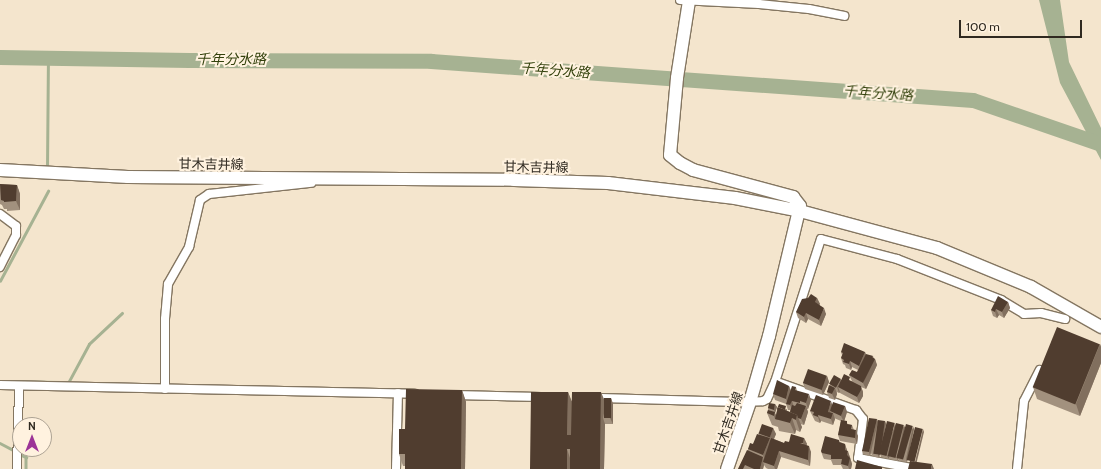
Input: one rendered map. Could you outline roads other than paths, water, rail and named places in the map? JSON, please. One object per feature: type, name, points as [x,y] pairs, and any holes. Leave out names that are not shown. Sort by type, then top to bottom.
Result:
[{"type":"main road","points":[[685,0],[670,155],[680,163],[694,170],[793,197],[800,206],[800,211],[937,248],[1031,287],[1101,327]]},
{"type":"main road","name":"甘木吉井線","points":[[0,170],[128,177],[514,180],[608,183],[734,198],[800,211],[769,336],[750,402],[727,469]]},
{"type":"street","points":[[685,0],[809,9],[844,16]]},
{"type":"street","points":[[165,389],[165,319],[167,288],[172,275],[189,247],[200,200],[209,194],[314,183],[317,179]]},
{"type":"street","points":[[0,214],[16,226],[16,236],[0,266]]},
{"type":"street","points":[[588,398],[750,402],[767,400],[775,382],[820,239],[897,259],[1002,300],[1024,314],[1040,313],[1065,319]]},
{"type":"street","points":[[1017,469],[1024,401],[1040,370]]},
{"type":"street","points":[[775,382],[856,410],[863,419],[858,458],[917,469]]},
{"type":"street","points":[[0,385],[422,394]]},
{"type":"street","points":[[17,469],[19,386]]},
{"type":"street","points":[[396,469],[398,393]]},
{"type":"street","points":[[445,395],[549,397]]},
{"type":"waterway","name":"千年分水路","points":[[0,57],[189,60],[431,61],[973,100],[1101,144]]},
{"type":"waterway","points":[[47,168],[48,59]]},
{"type":"waterway","points":[[0,281],[48,191]]},
{"type":"waterway","points":[[70,383],[68,383],[89,344],[122,313]]},
{"type":"waterway","points":[[0,381],[60,382]]},
{"type":"waterway","points":[[0,443],[12,449]]},
{"type":"waterway","points":[[26,457],[26,469]]}]
